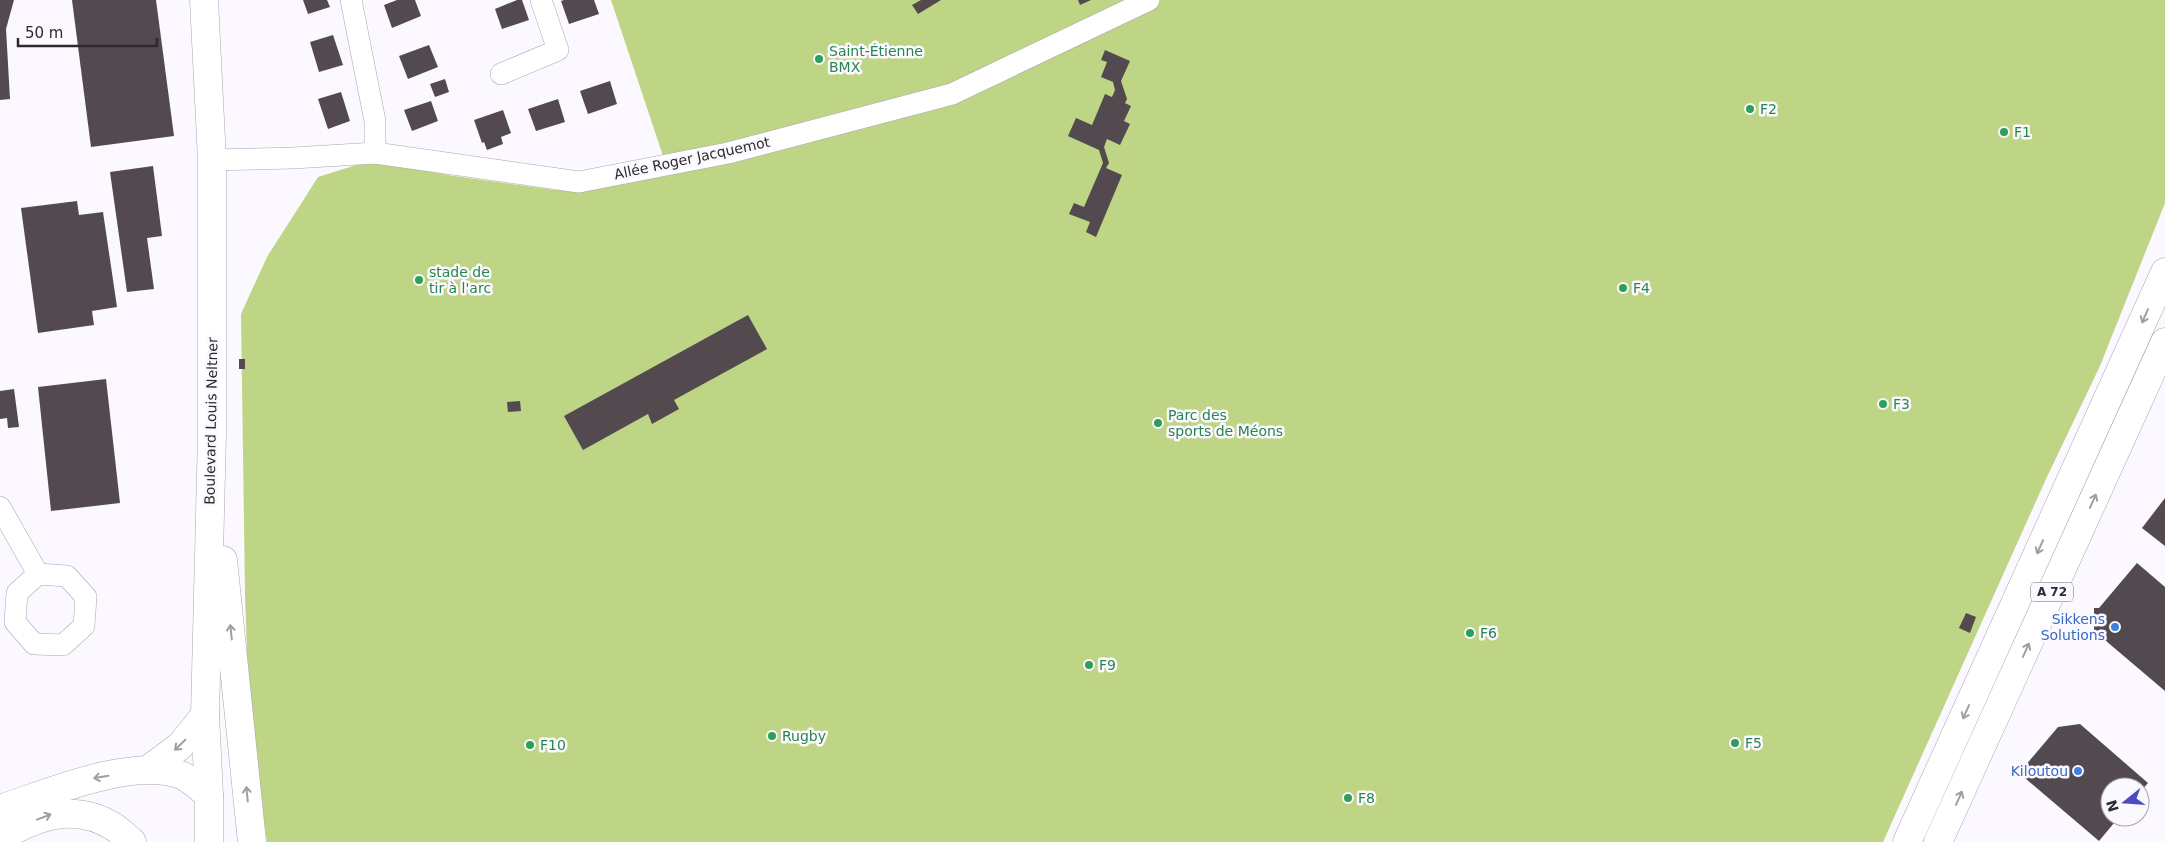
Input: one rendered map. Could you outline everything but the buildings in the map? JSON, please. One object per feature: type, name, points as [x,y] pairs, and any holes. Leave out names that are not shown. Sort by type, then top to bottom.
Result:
[{"type":"main road","name":"Boulevard Louis Neltner","points":[[204,0],[212,160],[212,434],[205,715],[209,842]]},
{"type":"main road","name":"A 72","points":[[1907,842],[2165,272]]},
{"type":"main road","name":"A 72","points":[[1938,842],[2165,342]]},
{"type":"main road","points":[[212,434],[252,842]]},
{"type":"main road","points":[[149,769],[180,746],[205,715]]},
{"type":"main road","points":[[0,809],[86,780],[149,769],[182,776],[209,795]]},
{"type":"main road","points":[[0,838],[17,828],[53,814],[84,814],[114,827],[132,842]]},
{"type":"street","points":[[351,0],[375,121],[376,153]]},
{"type":"street","points":[[501,74],[558,50],[541,0]]},
{"type":"street","name":"Allée Roger Jacquemot","points":[[212,160],[376,153],[579,182],[728,153],[952,94],[1148,0]]},
{"type":"street","points":[[0,507],[38,574]]},
{"type":"green space","name":"Parc des sports de Méons","points":[[611,0],[2165,0],[2165,203],[2100,366],[2046,479],[1883,842],[267,842],[249,714],[245,593],[241,314],[267,257],[318,177],[369,161],[454,176],[555,190],[668,171]]},
{"type":"place","name":"Saint-Étienne BMX","points":[[819,59]]},
{"type":"place","name":"F2","points":[[1750,109]]},
{"type":"place","name":"F1","points":[[2004,132]]},
{"type":"place","name":"stade de tir à l'arc","points":[[419,280]]},
{"type":"place","name":"F4","points":[[1623,288]]},
{"type":"place","name":"F3","points":[[1883,404]]},
{"type":"place","name":"Parc des sports de Méons","points":[[1158,423]]},
{"type":"place","name":"Sikkens Solutions","points":[[2115,627]]},
{"type":"place","name":"F6","points":[[1470,633]]},
{"type":"place","name":"F9","points":[[1089,665]]},
{"type":"place","name":"Rugby","points":[[772,736]]},
{"type":"place","name":"F5","points":[[1735,743]]},
{"type":"place","name":"F10","points":[[530,745]]},
{"type":"place","name":"Kiloutou","points":[[2078,771]]},
{"type":"place","name":"F8","points":[[1348,798]]}]
